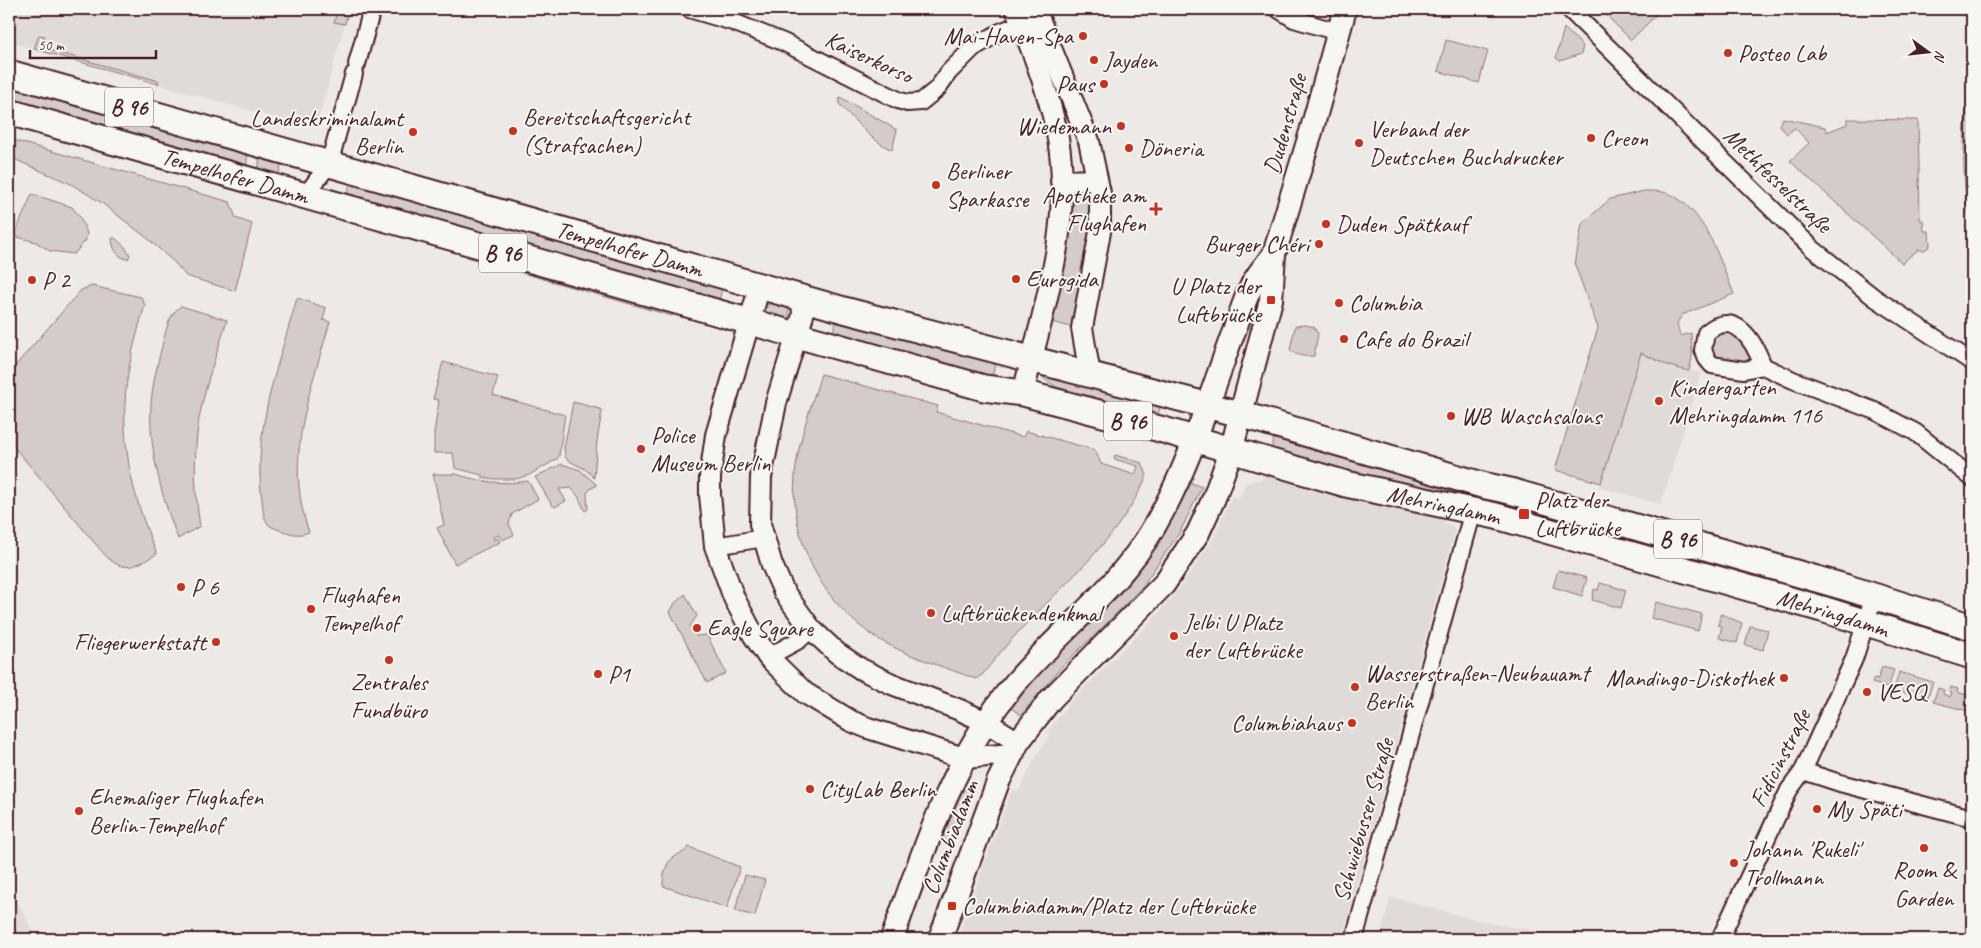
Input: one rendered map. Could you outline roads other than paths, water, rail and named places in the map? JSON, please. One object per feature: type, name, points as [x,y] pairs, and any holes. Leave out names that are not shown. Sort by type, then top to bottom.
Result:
[{"type":"main road","name":"Dudenstraße","points":[[1240,414],[1271,300],[1274,254],[1311,132],[1345,9]]},
{"type":"main road","name":"Tempelhofer Damm","points":[[9,73],[802,298],[1240,414]]},
{"type":"main road","name":"Tempelhofer Damm","points":[[9,112],[984,388],[1023,393],[1231,451]]},
{"type":"main road","name":"Dudenstraße","points":[[1207,405],[1252,285],[1274,254]]},
{"type":"main road","points":[[964,758],[986,722],[1036,659],[1103,594],[1134,558],[1171,497],[1207,405]]},
{"type":"main road","points":[[1015,748],[1051,699],[1164,584],[1198,533],[1219,485],[1231,451],[1240,414]]},
{"type":"main road","name":"Mehringdamm","points":[[1240,414],[1874,596],[1972,627]]},
{"type":"main road","name":"Mehringdamm","points":[[1231,451],[1346,484],[1506,518],[1866,622],[1972,656]]},
{"type":"main road","points":[[1474,511],[1482,485]]},
{"type":"main road","name":"Columbiadamm","points":[[940,939],[998,782],[1015,748]]},
{"type":"main road","name":"Columbiadamm","points":[[892,939],[924,850],[964,758]]},
{"type":"street","points":[[305,196],[329,164],[372,9]]},
{"type":"street","name":"Kaiserkorso","points":[[688,9],[733,22],[782,42],[898,100],[914,104],[930,96],[949,72],[973,48],[1028,14]]},
{"type":"street","points":[[1278,9],[1294,19],[1338,32]]},
{"type":"street","name":"Methfesselstraße","points":[[1569,9],[1813,249],[1875,298],[1972,362]]},
{"type":"street","points":[[1028,14],[1089,141],[1098,180],[1100,192],[1100,232],[1082,328],[1090,375]]},
{"type":"street","points":[[1023,393],[1054,266],[1059,228],[1061,181],[1058,141],[1028,14]]},
{"type":"street","points":[[1061,181],[1098,180]]},
{"type":"street","points":[[760,286],[716,436],[712,456],[710,503],[715,546],[734,598],[754,636],[768,657],[805,693],[851,721],[964,758],[1015,748]]},
{"type":"street","points":[[802,298],[803,315],[776,403],[761,477],[760,524],[772,565],[784,592],[811,629],[838,653],[861,669],[892,684],[986,722],[1015,748]]},
{"type":"street","points":[[1763,366],[1793,380],[1875,411],[1916,432],[1972,478]]},
{"type":"street","name":"Schwiebusser Straße","points":[[1354,939],[1474,511]]},
{"type":"street","points":[[715,546],[764,538]]},
{"type":"street","name":"Fidicinstraße","points":[[1720,939],[1789,790],[1803,772],[1858,652],[1874,596]]},
{"type":"street","points":[[768,657],[799,640],[811,629]]},
{"type":"street","points":[[1803,772],[1972,818]]},
{"type":"place","name":"Mai-Haven-Spa","points":[[1083,36]]},
{"type":"place","name":"Posteo Lab","points":[[1728,53]]},
{"type":"place","name":"Jayden","points":[[1094,60]]},
{"type":"place","name":"Paus","points":[[1104,84]]},
{"type":"place","name":"Wiedemann","points":[[1121,126]]},
{"type":"place","name":"Bereitschaftsgericht (Strafsachen)","points":[[513,131]]},
{"type":"place","name":"Landeskriminalamt Berlin","points":[[413,132]]},
{"type":"place","name":"Creon","points":[[1591,138]]},
{"type":"place","name":"Verband der Deutschen Buchdrucker","points":[[1359,143]]},
{"type":"place","name":"Döneria","points":[[1129,148]]},
{"type":"place","name":"Berliner Sparkasse","points":[[936,185]]},
{"type":"place","name":"Apotheke am Flughafen","points":[[1156,209]]},
{"type":"place","name":"Duden Spätkauf","points":[[1326,224]]},
{"type":"place","name":"Burger Chéri","points":[[1319,244]]},
{"type":"place","name":"Eurogida","points":[[1016,279]]},
{"type":"place","name":"P 2","points":[[32,280]]},
{"type":"place","name":"U Platz der Luftbrücke","points":[[1271,300]]},
{"type":"place","name":"Columbia","points":[[1339,303]]},
{"type":"place","name":"Cafe do Brazil","points":[[1344,339]]},
{"type":"place","name":"Kindergarten Mehringdamm 116","points":[[1659,401]]},
{"type":"place","name":"WB Waschsalons","points":[[1451,416]]},
{"type":"place","name":"Police Museum Berlin","points":[[641,449]]},
{"type":"place","name":"Platz der Luftbrücke","points":[[1524,514]]},
{"type":"place","name":"P 6","points":[[181,587]]},
{"type":"place","name":"Flughafen Tempelhof","points":[[311,609]]},
{"type":"place","name":"Luftbrückendenkmal","points":[[931,613]]},
{"type":"place","name":"Eagle Square","points":[[697,628]]},
{"type":"place","name":"Jelbi U Platz der Luftbrücke","points":[[1174,636]]},
{"type":"place","name":"Fliegerwerkstatt","points":[[216,642]]},
{"type":"place","name":"Zentrales Fundbüro","points":[[389,660]]},
{"type":"place","name":"P1","points":[[598,674]]},
{"type":"place","name":"Mandingo-Diskothek","points":[[1784,678]]},
{"type":"place","name":"Wasserstraßen-Neubauamt Berlin","points":[[1355,687]]},
{"type":"place","name":"VESQ","points":[[1867,692]]},
{"type":"place","name":"Columbiahaus","points":[[1352,723]]},
{"type":"place","name":"CityLab Berlin","points":[[810,789]]},
{"type":"place","name":"My Späti","points":[[1817,809]]},
{"type":"place","name":"Ehemaliger Flughafen Berlin-Tempelhof","points":[[79,811]]},
{"type":"place","name":"Room & Garden","points":[[1924,848]]},
{"type":"place","name":"Johann 'Rukeli' Trollmann","points":[[1734,863]]},
{"type":"place","name":"Columbiadamm/Platz der Luftbrücke","points":[[952,906]]}]
